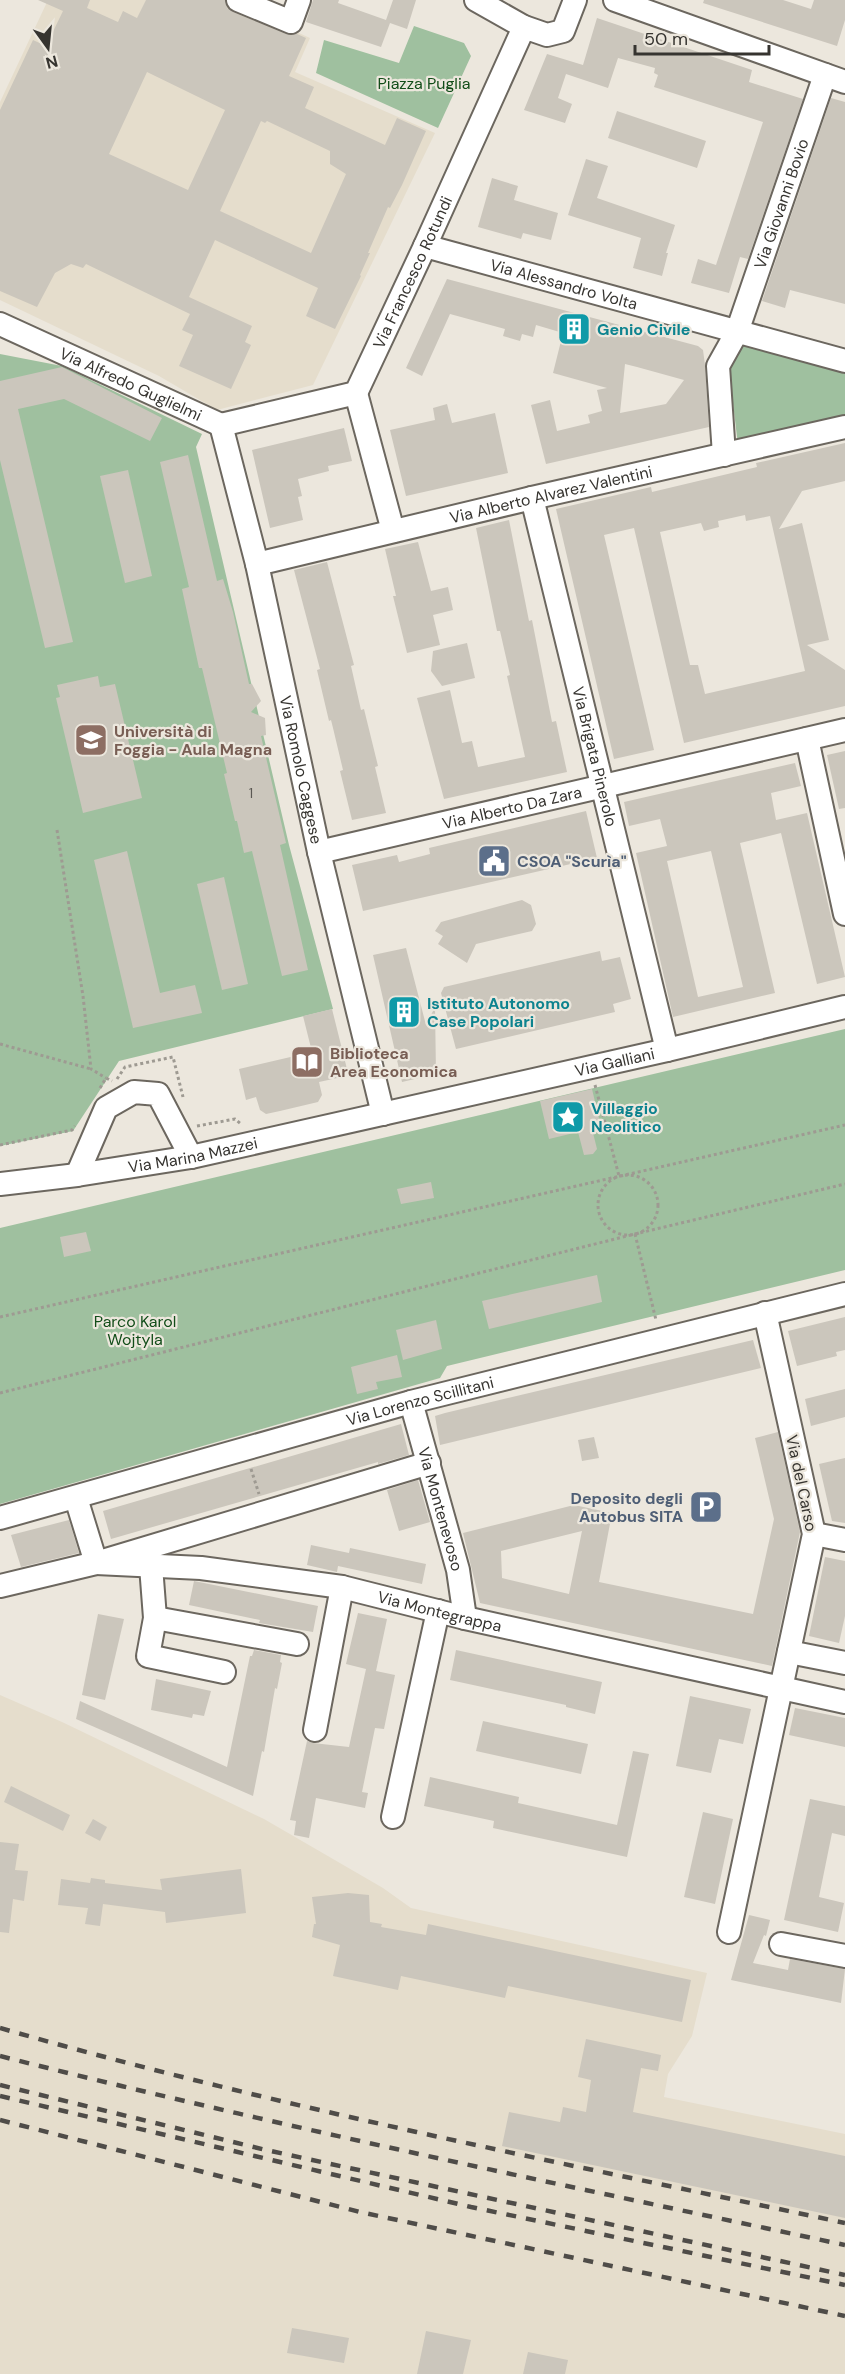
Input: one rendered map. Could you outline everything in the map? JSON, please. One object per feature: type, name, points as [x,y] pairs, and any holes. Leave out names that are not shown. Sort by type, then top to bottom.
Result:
[{"type":"street","points":[[238,0],[291,22],[298,0]]},
{"type":"street","points":[[476,0],[524,27],[547,35],[563,31],[575,0]]},
{"type":"street","points":[[615,0],[835,79]]},
{"type":"street","name":"Via Francesco Rotundi","points":[[356,393],[524,27]]},
{"type":"street","name":"Via Giovanni Bovio","points":[[724,455],[718,366],[738,332],[835,79]]},
{"type":"street","name":"Via Alessandro Volta","points":[[425,246],[845,361]]},
{"type":"street","name":"Via Alfredo Guglielmi","points":[[0,324],[221,426]]},
{"type":"street","name":"Via Alfredo Guglielmi","points":[[0,335],[40,342]]},
{"type":"street","points":[[221,426],[356,393],[393,531]]},
{"type":"street","name":"Via Romolo Caggese","points":[[221,426],[257,564],[320,852],[383,1114]]},
{"type":"street","name":"Via Alberto Alvarez Valentini","points":[[257,564],[532,498],[845,427]]},
{"type":"street","name":"Via Brigata Pinerolo","points":[[532,498],[667,1050]]},
{"type":"street","name":"Via Alberto Da Zara","points":[[320,852],[845,730]]},
{"type":"street","points":[[807,739],[845,914]]},
{"type":"street","name":"Via Galliani","points":[[383,1114],[845,1007]]},
{"type":"street","points":[[77,1175],[106,1108],[134,1092],[158,1094],[191,1157]]},
{"type":"street","name":"Via Marina Mazzei","points":[[0,1184],[77,1175],[191,1157],[383,1114]]},
{"type":"street","name":"Via Lorenzo Scillitani","points":[[0,1518],[411,1402],[845,1294]]},
{"type":"street","name":"Via del Carso","points":[[729,1932],[814,1534],[765,1313]]},
{"type":"street","name":"Via Montenevoso","points":[[411,1402],[458,1570],[465,1618]]},
{"type":"street","points":[[0,1586],[96,1563],[429,1463]]},
{"type":"street","points":[[76,1498],[96,1563]]},
{"type":"street","points":[[814,1534],[845,1540]]},
{"type":"street","name":"Via Montegrappa","points":[[96,1563],[201,1568],[342,1587],[465,1618],[845,1702]]},
{"type":"street","points":[[151,1566],[155,1618],[148,1656],[224,1672]]},
{"type":"street","points":[[315,1730],[342,1587]]},
{"type":"street","points":[[393,1817],[438,1611]]},
{"type":"street","points":[[155,1618],[297,1644]]},
{"type":"street","points":[[789,1652],[845,1664]]},
{"type":"street","points":[[781,1944],[845,1956]]},
{"type":"path","points":[[57,831],[83,996],[91,1069]]},
{"type":"path","points":[[0,1044],[91,1069],[114,1082]]},
{"type":"path","points":[[114,1082],[125,1067],[173,1058],[185,1104]]},
{"type":"path","points":[[591,1067],[619,1176]]},
{"type":"path","points":[[95,1096],[106,1078],[114,1082]]},
{"type":"path","points":[[191,1127],[235,1119],[243,1126]]},
{"type":"path","points":[[0,1145],[72,1130],[78,1121]]},
{"type":"path","points":[[0,1317],[845,1125]]},
{"type":"path","points":[[619,1176],[638,1176],[651,1184],[657,1195],[658,1207],[655,1219],[643,1231],[635,1234],[621,1234],[614,1231],[600,1216],[598,1202],[600,1195],[607,1183],[619,1176]]},
{"type":"path","points":[[0,1393],[635,1234],[845,1184]]},
{"type":"path","points":[[635,1234],[656,1319],[653,1341]]},
{"type":"path","points":[[246,1450],[264,1512]]},
{"type":"shaded area","points":[[48,0],[225,0],[310,38],[295,72],[435,133],[313,385],[217,410],[159,376],[0,300],[0,102]]},
{"type":"shaded area","points":[[0,1695],[62,1722],[264,1819],[383,1888],[411,1908],[707,1973],[692,2036],[668,2074],[664,2097],[845,2134],[845,2374],[0,2374]]},
{"type":"green space","name":"Piazza Puglia","points":[[414,26],[464,43],[471,56],[438,128],[316,73],[324,40],[399,63]]},
{"type":"green space","points":[[743,345],[845,372],[845,417],[738,445],[729,370]]},
{"type":"green space","points":[[0,354],[62,366],[202,434],[196,447],[289,845],[333,1009],[119,1061],[73,1131],[0,1146]]},
{"type":"green space","name":"Parco Karol Wojtyla","points":[[845,1029],[845,1270],[447,1366],[440,1378],[0,1504],[0,1228]]},
{"type":"building","points":[[38,0],[90,0],[87,8],[118,22],[123,11],[137,18],[146,0],[225,0],[227,8],[233,12],[286,34],[297,34],[306,38],[289,76],[314,87],[305,108],[385,145],[397,118],[426,131],[402,185],[390,208],[388,207],[368,253],[370,253],[361,276],[335,329],[306,316],[318,288],[215,240],[189,297],[252,326],[245,342],[251,345],[231,389],[179,366],[193,335],[182,330],[190,314],[86,264],[83,268],[71,264],[55,273],[37,307],[0,291],[0,110],[33,40],[46,46],[63,11]],"holes":[[[147,72],[225,110],[188,190],[109,154]],[[261,121],[265,123],[267,121],[330,151],[330,164],[346,174],[311,253],[220,211]]]},
{"type":"building","points":[[313,0],[339,0],[338,3],[386,20],[393,0],[416,0],[407,29],[390,23],[381,47],[306,22]]},
{"type":"building","points":[[704,0],[783,0],[811,9],[814,0],[845,0],[845,20],[837,46],[703,3]]},
{"type":"building","points":[[597,18],[752,70],[749,82],[803,99],[748,259],[740,257],[729,293],[691,283],[698,259],[716,265],[763,122],[654,87],[658,75],[654,73],[655,68],[618,58],[608,88],[566,74],[558,98],[572,104],[565,123],[524,110],[547,54],[583,65]]},
{"type":"building","points":[[831,98],[845,102],[845,304],[790,290],[785,308],[762,301]]},
{"type":"building","points":[[617,111],[706,141],[697,168],[608,138]]},
{"type":"building","points":[[586,159],[608,166],[597,198],[675,225],[666,253],[668,253],[662,276],[633,268],[641,238],[568,215]]},
{"type":"building","points":[[492,178],[518,186],[514,200],[558,213],[551,240],[523,233],[521,239],[478,227]]},
{"type":"building","points":[[447,279],[698,346],[703,350],[709,427],[546,464],[531,405],[550,400],[557,431],[590,423],[588,415],[602,411],[597,390],[607,388],[553,373],[563,333],[536,325],[533,337],[522,334],[520,341],[503,336],[505,329],[450,314],[422,376],[406,368]],"holes":[[[625,364],[684,380],[666,404],[620,413]]]},
{"type":"building","points":[[62,367],[162,418],[150,441],[64,399],[18,409],[73,642],[45,648],[0,460],[0,381]]},
{"type":"building","points":[[447,404],[452,423],[495,413],[508,473],[406,496],[390,430],[435,420],[433,408]]},
{"type":"building","points":[[344,428],[352,461],[328,466],[329,471],[298,479],[302,496],[298,497],[303,520],[270,528],[252,450]]},
{"type":"building","points":[[845,443],[845,481],[802,491],[779,529],[802,523],[829,640],[807,645],[845,670],[845,706],[684,743],[634,528],[604,535],[654,750],[614,759],[556,509],[651,487],[652,492],[757,467],[756,463]],"holes":[[[745,515],[746,521],[770,516],[805,671],[705,694],[698,665],[690,665],[660,532],[701,523],[704,531],[719,527],[718,521]]]},
{"type":"building","points":[[188,455],[217,581],[223,579],[249,684],[252,684],[261,701],[251,712],[265,718],[266,735],[261,736],[286,843],[280,845],[308,970],[282,976],[252,851],[244,853],[237,821],[235,821],[224,774],[227,773],[202,668],[199,668],[182,589],[189,587],[160,462]]},
{"type":"building","points":[[128,470],[152,576],[125,583],[100,476]]},
{"type":"building","points":[[509,520],[552,722],[556,721],[567,772],[444,799],[417,698],[450,690],[462,743],[472,741],[478,767],[525,757],[507,676],[510,675],[500,631],[497,631],[476,528]]},
{"type":"building","points":[[418,542],[431,591],[448,587],[453,610],[433,615],[440,645],[407,653],[393,596],[396,596],[385,549]]},
{"type":"building","points":[[327,562],[354,665],[351,666],[361,710],[364,709],[378,766],[375,767],[386,813],[352,820],[340,771],[343,770],[317,670],[320,669],[294,570]]},
{"type":"building","points":[[467,643],[475,678],[442,686],[431,671],[433,651]]},
{"type":"building","points":[[98,676],[100,687],[115,684],[142,798],[83,813],[56,698],[60,697],[57,685]]},
{"type":"building","points":[[845,751],[845,808],[839,809],[827,755]]},
{"type":"building","points":[[795,763],[801,786],[771,793],[776,820],[807,813],[845,977],[817,984],[781,833],[740,843],[775,993],[673,1017],[636,853],[667,846],[660,819],[629,826],[624,802]],"holes":[[[711,851],[743,987],[698,997],[667,861]]]},
{"type":"building","name":"CSOA \"Scurìa\"","points":[[586,811],[597,858],[363,911],[352,865],[397,855],[399,862],[430,854],[429,848]]},
{"type":"building","points":[[127,851],[160,993],[195,985],[202,1013],[133,1028],[94,860]]},
{"type":"building","points":[[224,877],[248,984],[222,990],[197,884]]},
{"type":"building","points":[[522,900],[531,905],[536,924],[532,931],[476,944],[467,963],[438,944],[443,936],[435,931],[441,922]]},
{"type":"building","name":"Istituto Autonomo Case Popolari","points":[[406,948],[426,1025],[435,1007],[436,1074],[402,1082],[373,955]]},
{"type":"building","points":[[600,951],[602,961],[620,957],[631,999],[613,1004],[615,1012],[456,1049],[441,993],[444,987]]},
{"type":"building","name":"Biblioteca Area Economica","points":[[332,1009],[347,1069],[342,1077],[319,1082],[322,1095],[318,1102],[266,1114],[260,1110],[256,1097],[246,1100],[239,1069],[312,1052],[303,1016]]},
{"type":"building","points":[[592,1089],[601,1127],[592,1129],[597,1149],[593,1154],[584,1155],[578,1132],[549,1139],[540,1101]]},
{"type":"building","points":[[431,1182],[434,1198],[401,1204],[397,1189]]},
{"type":"building","points":[[86,1232],[91,1251],[64,1257],[60,1237]]},
{"type":"building","points":[[597,1275],[602,1302],[489,1329],[482,1301]]},
{"type":"building","points":[[845,1317],[845,1350],[836,1352],[837,1356],[797,1366],[788,1331]]},
{"type":"building","points":[[436,1320],[442,1349],[403,1360],[396,1330]]},
{"type":"building","points":[[753,1340],[761,1368],[440,1445],[435,1416]]},
{"type":"building","points":[[397,1355],[402,1377],[376,1382],[378,1389],[357,1394],[351,1367]]},
{"type":"building","points":[[845,1389],[845,1417],[811,1426],[805,1399]]},
{"type":"building","points":[[401,1424],[409,1455],[111,1539],[103,1511]]},
{"type":"building","points":[[778,1432],[800,1532],[772,1666],[480,1603],[463,1533],[574,1505],[612,1513],[599,1582],[753,1614],[774,1519],[755,1438]],"holes":[[[582,1531],[569,1594],[502,1578],[501,1551]]]},
{"type":"building","points":[[594,1437],[599,1458],[582,1461],[578,1440]]},
{"type":"building","points":[[845,1458],[845,1523],[832,1521],[819,1464]]},
{"type":"building","points":[[418,1480],[430,1522],[399,1531],[387,1490]]},
{"type":"building","points":[[69,1520],[79,1553],[21,1567],[11,1535]]},
{"type":"building","points":[[311,1545],[349,1553],[350,1548],[426,1564],[422,1584],[338,1566],[337,1572],[307,1565]]},
{"type":"building","points":[[825,1557],[845,1561],[845,1616],[839,1643],[809,1636]]},
{"type":"building","points":[[194,1581],[318,1606],[313,1632],[259,1623],[260,1620],[189,1605]]},
{"type":"building","points":[[358,1613],[387,1619],[376,1671],[395,1675],[384,1729],[375,1728],[362,1792],[368,1793],[365,1808],[316,1798],[309,1838],[294,1835],[296,1821],[290,1820],[307,1741],[349,1747],[366,1669],[346,1664]]},
{"type":"building","points":[[98,1614],[124,1619],[105,1700],[82,1695]]},
{"type":"building","points":[[254,1650],[281,1655],[280,1662],[282,1663],[253,1796],[76,1719],[80,1701],[227,1767],[250,1656]]},
{"type":"building","points":[[456,1650],[602,1682],[595,1714],[566,1707],[566,1705],[450,1680]]},
{"type":"building","points":[[156,1679],[211,1691],[204,1716],[193,1714],[192,1718],[151,1710]]},
{"type":"building","points":[[690,1696],[751,1709],[743,1744],[719,1739],[711,1773],[676,1766]]},
{"type":"building","points":[[795,1708],[845,1718],[845,1747],[789,1735]]},
{"type":"building","points":[[483,1721],[588,1744],[581,1774],[476,1751]]},
{"type":"building","points":[[633,1751],[649,1754],[627,1857],[493,1828],[494,1821],[424,1806],[430,1777],[519,1797],[518,1803],[617,1825]]},
{"type":"building","points":[[11,1786],[70,1815],[63,1831],[4,1802]]},
{"type":"building","points":[[810,1799],[845,1806],[845,1836],[832,1833],[819,1897],[844,1903],[838,1932],[784,1920]]},
{"type":"building","points":[[703,1812],[733,1819],[715,1904],[684,1897]]},
{"type":"building","points":[[93,1819],[107,1827],[100,1841],[85,1833]]},
{"type":"building","points":[[0,1842],[19,1844],[15,1870],[28,1871],[24,1901],[13,1899],[9,1933],[0,1932]]},
{"type":"building","points":[[241,1869],[246,1913],[166,1923],[165,1912],[103,1904],[100,1926],[85,1924],[88,1908],[58,1905],[61,1879],[90,1883],[91,1878],[105,1880],[105,1883],[162,1890],[160,1879]]},
{"type":"building","points":[[348,1893],[369,1895],[370,1922],[382,1924],[381,1927],[426,1935],[428,1924],[691,1980],[682,2022],[508,1986],[505,1998],[401,1976],[398,1990],[333,1976],[340,1945],[312,1937],[314,1924],[316,1924],[312,1897]]},
{"type":"building","points":[[749,1915],[770,1920],[766,1936],[764,1935],[753,1963],[788,1970],[790,1959],[845,1969],[841,2003],[731,1980]]},
{"type":"building","points":[[586,2039],[661,2055],[658,2071],[641,2068],[633,2112],[845,2156],[845,2218],[502,2146],[509,2112],[560,2122],[563,2107],[586,2112],[591,2080],[578,2077]]},
{"type":"building","points":[[292,2328],[349,2338],[344,2363],[287,2353]]},
{"type":"building","points":[[426,2331],[471,2340],[463,2374],[417,2374]]},
{"type":"building","points":[[528,2352],[568,2360],[565,2374],[523,2374]]},
{"type":"railway","points":[[0,2028],[105,2057],[315,2109],[845,2223]]},
{"type":"railway","points":[[0,2056],[316,2131],[845,2245]]},
{"type":"railway","points":[[0,2085],[266,2150],[845,2275]]},
{"type":"railway","points":[[0,2096],[471,2207],[845,2285]]},
{"type":"railway","points":[[0,2120],[360,2212],[845,2316]]},
{"type":"place","name":"Genio Civile","points":[[574,329]]},
{"type":"place","name":"Università di Foggia - Aula Magna","points":[[91,740]]},
{"type":"place","name":"CSOA \"Scurìa\"","points":[[494,861]]},
{"type":"place","name":"Istituto Autonomo Case Popolari","points":[[404,1012]]},
{"type":"place","name":"Biblioteca Area Economica","points":[[307,1062]]},
{"type":"place","name":"Villaggio Neolitico","points":[[568,1117]]},
{"type":"place","name":"Deposito degli Autobus SITA","points":[[706,1507]]}]
